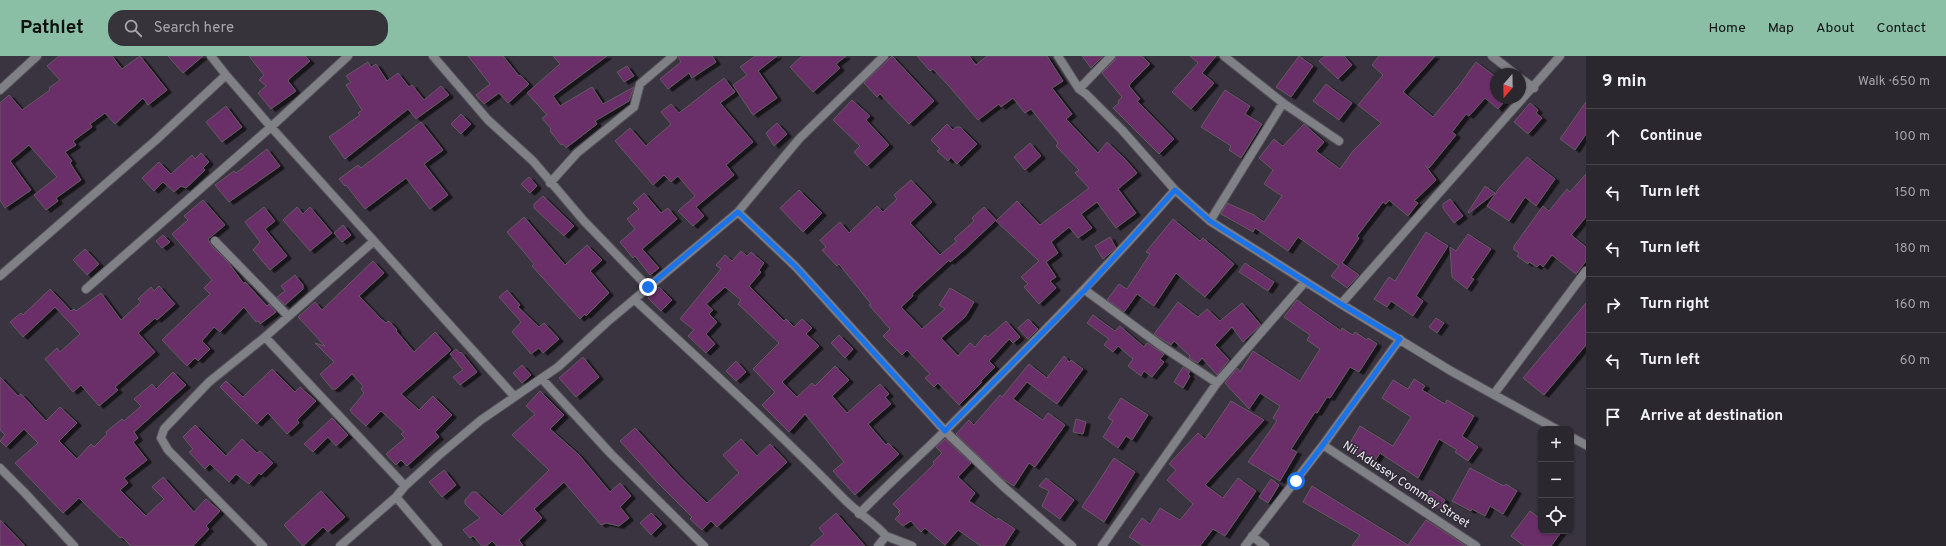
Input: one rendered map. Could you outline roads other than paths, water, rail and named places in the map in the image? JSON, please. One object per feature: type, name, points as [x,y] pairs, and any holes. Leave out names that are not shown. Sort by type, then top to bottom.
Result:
[{"type":"street","points":[[0,90],[37,56]]},
{"type":"street","points":[[211,56],[271,127],[514,396]]},
{"type":"street","points":[[86,289],[271,127],[348,56]]},
{"type":"street","points":[[433,56],[488,120],[533,161],[584,222],[648,287]]},
{"type":"street","points":[[550,183],[577,153],[634,107],[640,84],[673,56]]},
{"type":"street","points":[[340,546],[396,497],[405,486],[481,420],[514,396],[542,379],[636,300],[648,287],[738,212],[799,139],[884,56]]},
{"type":"street","points":[[1058,56],[1079,89],[1086,94],[1122,130],[1175,190],[1210,221],[1305,282],[1451,371],[1551,426]]},
{"type":"street","points":[[1079,89],[1111,56]]},
{"type":"street","points":[[1224,56],[1283,103],[1339,141]]},
{"type":"street","points":[[1492,56],[1507,68]]},
{"type":"street","points":[[1341,304],[1534,88],[1560,56]]},
{"type":"street","points":[[0,276],[156,140],[226,75]]},
{"type":"street","points":[[1526,82],[1534,88]]},
{"type":"street","points":[[1210,221],[1283,103]]},
{"type":"street","points":[[859,514],[891,480],[945,431],[1085,290],[1175,190]]},
{"type":"street","points":[[738,212],[796,267],[945,431],[1005,488],[1072,546]]},
{"type":"street","points":[[215,241],[288,316]]},
{"type":"street","points":[[263,546],[168,450],[161,438],[164,429],[209,382],[265,337],[374,241]]},
{"type":"street","points":[[1494,394],[1586,271]]},
{"type":"street","points":[[1102,546],[1218,383],[1305,282]]},
{"type":"street","points":[[1085,290],[1160,345],[1218,383]]},
{"type":"street","points":[[636,300],[859,514],[886,536],[912,546]]},
{"type":"street","points":[[265,337],[405,486]]},
{"type":"street","points":[[1245,546],[1323,445],[1400,339]]},
{"type":"street","points":[[542,379],[611,454],[704,546]]},
{"type":"street","points":[[1574,439],[1586,446]]},
{"type":"street","name":"Nii Adussey Commey Street","points":[[1323,445],[1476,546]]},
{"type":"street","points":[[0,468],[74,546]]},
{"type":"street","points":[[396,497],[438,546]]},
{"type":"street","points":[[878,546],[886,536]]},
{"type":"street","points":[[1252,536],[1265,546]]}]
